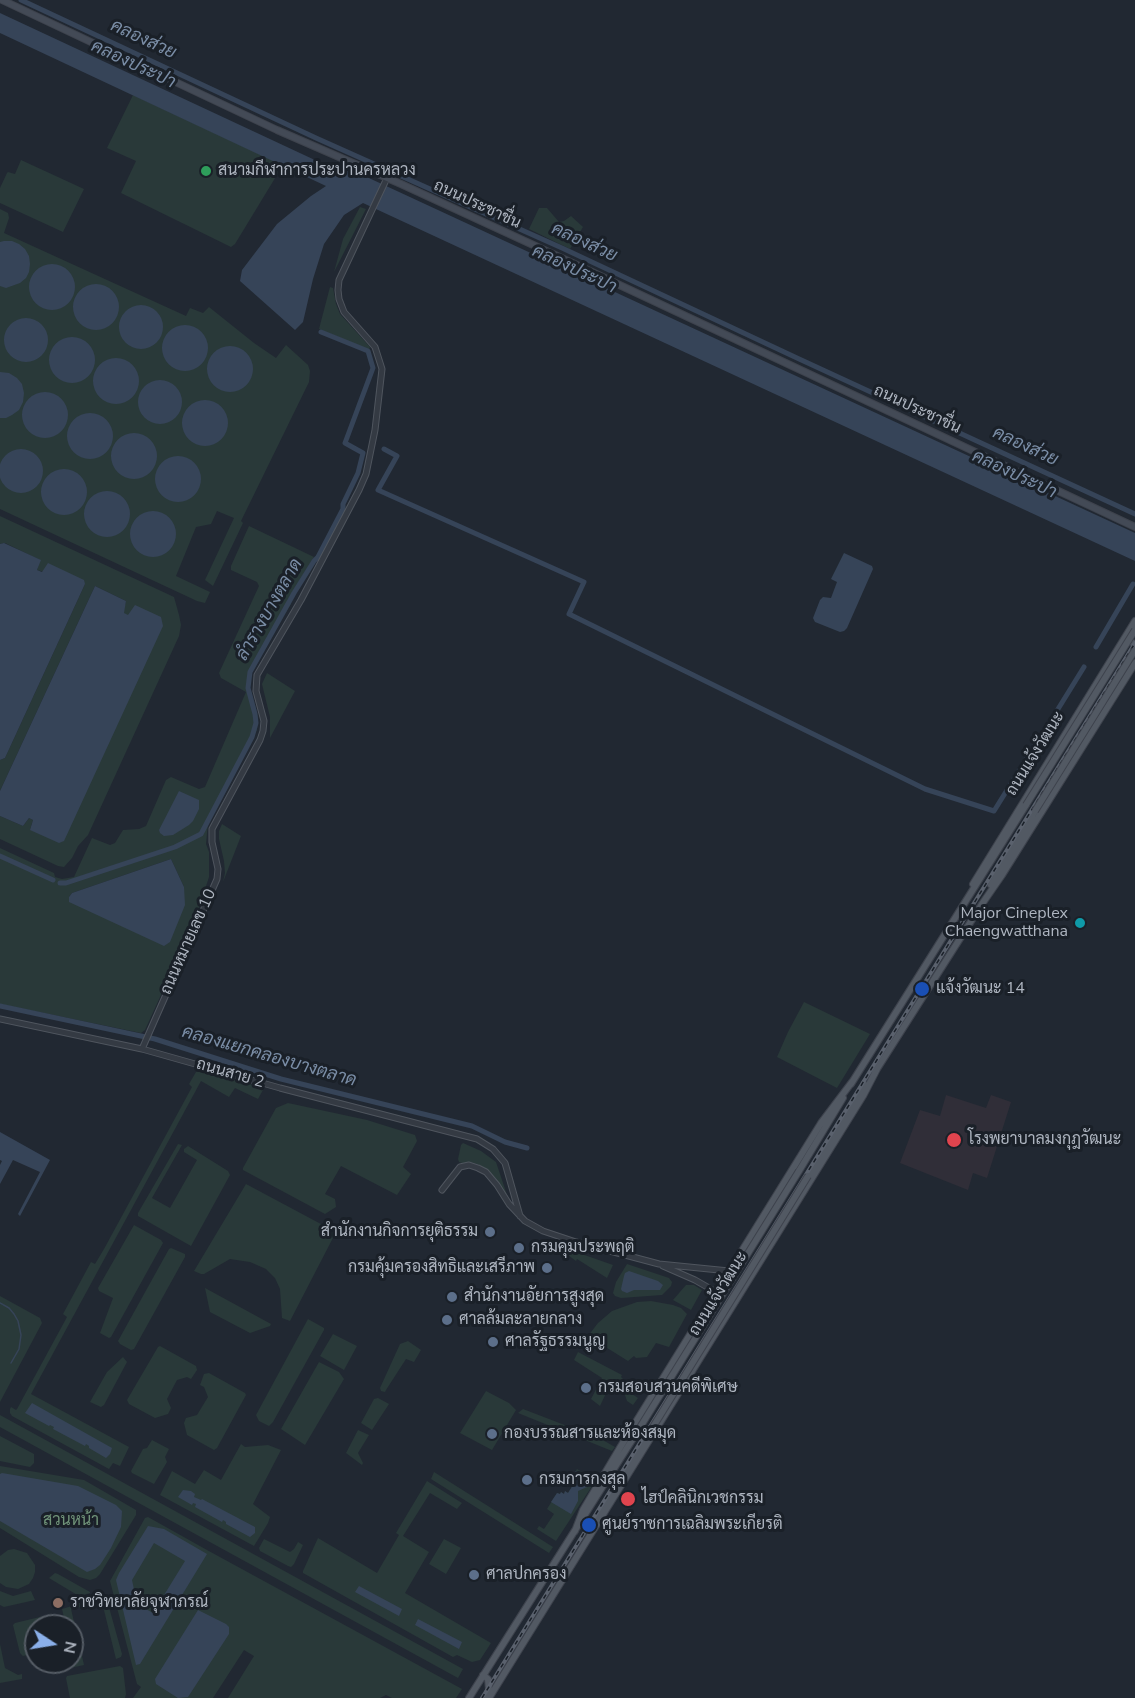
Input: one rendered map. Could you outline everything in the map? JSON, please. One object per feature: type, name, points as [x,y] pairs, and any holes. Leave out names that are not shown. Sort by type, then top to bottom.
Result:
[{"type":"main road","name":"ถนนประชาชื่น","points":[[2,0],[277,130],[1135,527]]},
{"type":"main road","name":"ถนนแจ้งวัฒนะ","points":[[469,1698],[591,1507],[852,1082],[978,883],[1133,629],[1135,621]]},
{"type":"main road","name":"ถนนแจ้งวัฒนะ","points":[[964,904],[977,876],[1084,703],[1133,629]]},
{"type":"main road","points":[[1133,629],[1129,638],[1135,644]]},
{"type":"main road","name":"ถนนแจ้งวัฒนะ","points":[[982,904],[997,874],[1135,650]]},
{"type":"main road","name":"ถนนแจ้งวัฒนะ","points":[[589,1537],[600,1513],[648,1434],[859,1094],[1006,868],[1135,663]]},
{"type":"main road","points":[[1084,703],[1092,697],[1098,698],[1104,706],[1101,718]]},
{"type":"main road","name":"ถนนแจ้งวัฒนะ","points":[[488,1698],[755,1272],[863,1096],[877,1069]]},
{"type":"main road","name":"ถนนแจ้งวัฒนะ","points":[[575,1531],[594,1490],[702,1314],[821,1123],[852,1082]]},
{"type":"main road","points":[[735,1262],[741,1272],[749,1274],[755,1272]]},
{"type":"main road","points":[[716,1293],[735,1304]]},
{"type":"main road","points":[[702,1314],[715,1313],[720,1321],[720,1328]]},
{"type":"main road","points":[[483,1675],[488,1679],[488,1698]]},
{"type":"street","name":"ถนนหมายเลข 10","points":[[142,1049],[217,879],[218,869],[212,842],[212,829],[263,731],[264,721],[256,691],[257,675],[300,600],[366,474],[375,430],[382,374],[375,347],[344,312],[339,299],[339,280],[386,180]]},
{"type":"street","name":"ถนนสาย 2","points":[[0,1019],[142,1049],[486,1143],[500,1155],[505,1163],[520,1216]]},
{"type":"street","points":[[442,1190],[460,1167],[469,1165],[486,1172],[520,1216],[535,1227],[558,1237],[659,1264],[729,1271]]},
{"type":"street","points":[[659,1264],[716,1293]]},
{"type":"shaded area","name":"โรงพยาบาลมงกุฎวัฒนะ","points":[[946,1095],[986,1108],[991,1095],[1011,1102],[987,1178],[973,1173],[968,1190],[900,1163],[920,1110],[940,1116]]},
{"type":"green space","name":"สนามกีฬาการประปานครหลวง","points":[[133,95],[283,165],[231,247],[121,193],[136,161],[107,148]]},
{"type":"green space","points":[[21,160],[84,189],[63,232],[0,203],[0,188],[7,173],[15,174]]},
{"type":"green space","points":[[360,207],[366,209],[334,272],[343,239]]},
{"type":"green space","points":[[539,208],[547,208],[559,222],[571,216],[583,227],[570,249],[529,229]]},
{"type":"green space","points":[[0,209],[8,213],[9,218],[4,233],[186,316],[190,308],[203,313],[209,307],[276,358],[286,345],[308,365],[309,382],[241,521],[243,523],[213,586],[205,580],[234,518],[217,511],[211,524],[196,527],[176,576],[210,592],[205,603],[0,509]]},
{"type":"green space","points":[[330,287],[333,288],[340,314],[370,347],[369,350],[319,329]]},
{"type":"green space","points":[[0,516],[174,597],[181,625],[179,636],[88,835],[64,867],[0,839],[0,816],[23,826],[29,818],[33,820],[30,830],[128,616],[123,613],[126,601],[95,586],[0,791],[0,760],[5,758],[85,584],[37,570],[40,560],[5,543],[0,544]]},
{"type":"green space","points":[[249,526],[314,557],[287,601],[291,604],[252,670],[249,682],[258,717],[257,730],[208,823],[206,844],[209,852],[209,877],[195,920],[145,1030],[141,1033],[0,1004],[0,848],[54,873],[55,877],[62,879],[74,877],[92,838],[110,845],[115,843],[123,830],[146,826],[166,780],[171,777],[199,789],[205,787],[246,692],[221,678],[219,673],[259,586],[257,582],[231,570]],"holes":[[[171,859],[184,887],[69,897],[72,893]]]},
{"type":"green space","points":[[267,673],[295,691],[270,738],[270,717],[262,684]]},
{"type":"green space","points":[[222,824],[241,836],[223,882],[224,861],[219,839]]},
{"type":"green space","points":[[804,1002],[870,1034],[837,1088],[777,1057]]},
{"type":"green space","points":[[200,1071],[264,1088],[258,1099],[235,1088],[229,1097],[201,1081],[31,1394],[129,1447],[120,1466],[113,1463],[109,1469],[12,1416],[10,1409],[11,1407],[17,1409],[67,1317],[63,1314],[91,1262],[95,1264],[104,1249],[192,1087],[189,1084],[196,1072]]},
{"type":"green space","points":[[288,1103],[367,1120],[415,1135],[417,1141],[403,1167],[411,1174],[397,1195],[341,1166],[325,1194],[335,1199],[336,1207],[325,1214],[243,1170],[276,1108]]},
{"type":"green space","points":[[463,1143],[481,1151],[496,1162],[507,1195],[485,1168],[470,1162],[465,1164],[459,1162]]},
{"type":"green space","points":[[178,1144],[182,1145],[152,1198],[170,1208],[197,1160],[184,1152],[188,1146],[228,1171],[230,1175],[191,1246],[138,1216]]},
{"type":"green space","points":[[246,1184],[334,1231],[335,1234],[290,1321],[282,1318],[280,1289],[275,1278],[266,1269],[250,1262],[230,1259],[204,1274],[194,1271]]},
{"type":"green space","points":[[134,1225],[163,1243],[109,1338],[100,1333],[113,1298],[99,1291],[98,1288]]},
{"type":"green space","points":[[553,1244],[613,1265],[607,1278],[577,1259],[576,1261]]},
{"type":"green space","points":[[171,1248],[185,1254],[185,1257],[134,1349],[131,1350],[118,1341]]},
{"type":"green space","points":[[627,1264],[669,1278],[672,1282],[671,1286],[662,1295],[621,1298],[615,1296],[613,1293],[616,1282]]},
{"type":"green space","points":[[686,1285],[694,1285],[702,1290],[691,1310],[673,1300]]},
{"type":"green space","points":[[205,1288],[271,1324],[270,1326],[250,1333],[210,1312]]},
{"type":"green space","points":[[0,1296],[40,1318],[42,1323],[0,1402]]},
{"type":"green space","points":[[651,1301],[673,1305],[681,1308],[687,1314],[669,1347],[656,1343],[647,1357],[636,1358],[634,1356],[628,1361],[588,1336],[612,1311],[637,1302]]},
{"type":"green space","points":[[308,1319],[324,1330],[269,1426],[259,1421],[256,1415]]},
{"type":"green space","points":[[333,1334],[357,1346],[344,1370],[320,1356]]},
{"type":"green space","points":[[408,1341],[421,1350],[414,1362],[406,1359],[385,1392],[381,1391],[380,1388],[400,1344]]},
{"type":"green space","points":[[160,1346],[196,1366],[197,1370],[191,1379],[187,1377],[177,1380],[167,1399],[171,1408],[168,1414],[155,1418],[129,1404],[127,1400]]},
{"type":"green space","points":[[578,1352],[622,1375],[626,1388],[638,1398],[633,1405],[627,1401],[623,1389],[616,1386],[608,1389],[600,1406],[591,1399],[602,1378],[574,1360]]},
{"type":"green space","points":[[123,1357],[127,1362],[104,1405],[101,1407],[90,1402],[107,1372]]},
{"type":"green space","points":[[319,1362],[339,1372],[344,1379],[305,1445],[281,1429]]},
{"type":"green space","points":[[209,1373],[246,1395],[214,1450],[187,1435],[184,1423],[186,1418],[197,1415],[208,1397],[204,1387],[200,1385],[204,1374]]},
{"type":"green space","points":[[486,1391],[509,1403],[516,1410],[492,1450],[460,1433]]},
{"type":"green space","points":[[378,1398],[389,1404],[372,1430],[361,1423],[374,1399]]},
{"type":"green space","points":[[523,1409],[601,1439],[615,1447],[612,1451],[518,1413]]},
{"type":"green space","points":[[0,1415],[463,1669],[458,1678],[0,1427]]},
{"type":"green space","points":[[358,1430],[369,1435],[358,1453],[362,1465],[346,1453]]},
{"type":"green space","points":[[0,1436],[34,1454],[34,1463],[30,1467],[0,1461]]},
{"type":"green space","points":[[152,1440],[169,1449],[165,1457],[167,1462],[154,1484],[131,1471],[143,1449],[147,1448]]},
{"type":"green space","points":[[241,1444],[245,1447],[268,1445],[281,1450],[253,1504],[270,1517],[254,1546],[160,1495],[172,1471],[195,1484],[204,1470],[221,1480]]},
{"type":"green space","name":"สวนหน้า","points":[[0,1466],[84,1480],[136,1510],[136,1515],[96,1578],[90,1580],[79,1577],[0,1528]]},
{"type":"green space","points":[[577,1469],[596,1480],[556,1541],[537,1529],[539,1526],[544,1529],[554,1514],[547,1509],[557,1493],[564,1494],[565,1491],[568,1493],[578,1477],[574,1474]]},
{"type":"green space","points":[[434,1472],[553,1547],[549,1553],[431,1479]]},
{"type":"green space","points":[[427,1481],[462,1503],[457,1509],[430,1493],[403,1536],[429,1552],[405,1593],[491,1643],[480,1660],[472,1662],[457,1655],[453,1657],[303,1573],[318,1538],[377,1573],[399,1535],[396,1533]]},
{"type":"green space","points":[[148,1517],[462,1689],[456,1698],[392,1698],[386,1695],[380,1698],[228,1698],[254,1656],[244,1650],[213,1698],[133,1698],[141,1687],[137,1684],[110,1581],[145,1518]]},
{"type":"green space","points":[[264,1539],[290,1552],[298,1542],[303,1545],[291,1567],[260,1551],[259,1548]]},
{"type":"green space","points":[[444,1539],[461,1548],[446,1574],[429,1564]]},
{"type":"green space","points":[[14,1549],[27,1553],[35,1565],[35,1572],[29,1584],[18,1589],[6,1587],[0,1583],[0,1556]]},
{"type":"green space","points":[[55,1573],[90,1593],[79,1596],[49,1578]]},
{"type":"green space","points":[[0,1591],[13,1596],[31,1591],[35,1600],[4,1607],[0,1605]]},
{"type":"green space","points":[[100,1598],[107,1600],[121,1657],[116,1659],[102,1602],[71,1609],[72,1614],[63,1614],[62,1609],[72,1604]]},
{"type":"green space","points":[[24,1621],[24,1656],[20,1653],[13,1625]]},
{"type":"green space","points":[[0,1644],[5,1668],[18,1675],[22,1674],[22,1679],[0,1683]]},
{"type":"green space","points":[[120,1666],[123,1668],[125,1698],[70,1698],[67,1676]]},
{"type":"water","points":[[0,13],[332,168],[343,166],[1135,533],[1135,561],[363,203],[344,215],[324,244],[303,322],[295,330],[240,281],[242,270],[277,224],[326,186],[0,33]]},
{"type":"water","points":[[12,241],[25,249],[30,264],[26,278],[6,288],[0,286],[0,242]]},
{"type":"water","points":[[52,264],[68,271],[75,287],[68,303],[52,310],[36,303],[29,287],[36,271]]},
{"type":"water","points":[[96,284],[112,291],[119,307],[112,323],[96,330],[80,323],[73,307],[80,291]]},
{"type":"water","points":[[141,305],[150,306],[157,311],[162,318],[162,336],[157,343],[150,348],[141,349],[132,348],[125,343],[120,336],[119,327],[120,318],[125,311],[132,306]]},
{"type":"water","points":[[26,318],[35,319],[42,324],[47,331],[47,349],[42,356],[35,361],[26,362],[17,361],[10,356],[5,349],[4,340],[5,331],[10,324],[17,319]]},
{"type":"water","points":[[185,325],[201,332],[208,348],[201,364],[185,371],[169,364],[162,348],[169,332]]},
{"type":"water","points":[[72,337],[88,344],[95,360],[88,376],[72,383],[56,376],[49,360],[56,344]]},
{"type":"water","points":[[230,346],[246,353],[253,369],[246,385],[230,392],[214,385],[207,369],[214,353]]},
{"type":"water","points":[[116,358],[132,365],[139,381],[132,397],[116,404],[100,397],[93,381],[100,365]]},
{"type":"water","points":[[0,372],[9,373],[17,378],[22,384],[24,393],[19,410],[6,418],[0,418]]},
{"type":"water","points":[[160,380],[169,381],[176,386],[181,393],[181,411],[176,418],[169,423],[160,424],[151,423],[144,418],[139,411],[138,402],[139,393],[144,386],[151,381]]},
{"type":"water","points":[[45,392],[61,399],[68,415],[61,431],[45,438],[29,431],[22,415],[29,399]]},
{"type":"water","points":[[205,400],[221,407],[228,423],[221,439],[205,446],[189,439],[182,423],[189,407]]},
{"type":"water","points":[[90,413],[106,420],[113,436],[106,452],[90,459],[74,452],[67,436],[74,420]]},
{"type":"water","points":[[134,433],[150,440],[157,456],[150,472],[134,479],[118,472],[111,456],[118,440]]},
{"type":"water","points":[[21,449],[30,450],[37,455],[42,462],[42,480],[37,487],[30,492],[21,493],[12,492],[5,487],[0,480],[-1,471],[0,462],[5,455],[12,450]]},
{"type":"water","points":[[178,456],[194,463],[201,479],[194,495],[178,502],[162,495],[155,479],[162,463]]},
{"type":"water","points":[[64,469],[80,476],[87,492],[80,508],[64,515],[48,508],[41,492],[48,476]]},
{"type":"water","points":[[107,491],[123,498],[130,514],[123,530],[107,537],[91,530],[84,514],[91,498]]},
{"type":"water","points":[[153,511],[169,518],[176,534],[169,550],[153,557],[137,550],[130,534],[137,518]]},
{"type":"water","points":[[4,543],[41,560],[37,570],[42,572],[48,563],[84,580],[85,584],[5,758],[0,760],[0,544]]},
{"type":"water","points":[[844,553],[872,566],[873,569],[847,628],[840,632],[815,622],[813,618],[820,600],[823,597],[831,598],[837,582],[831,579]]},
{"type":"water","points":[[95,586],[126,601],[124,613],[128,615],[135,605],[161,617],[163,626],[64,841],[59,843],[30,830],[33,820],[29,818],[23,826],[0,816],[0,791]]},
{"type":"water","points":[[179,791],[199,800],[199,809],[189,825],[173,835],[164,836],[159,830]]},
{"type":"water","points":[[171,859],[184,887],[185,905],[170,942],[164,946],[69,902],[72,893]]},
{"type":"water","points":[[0,1132],[50,1160],[20,1216],[18,1214],[40,1172],[13,1160],[0,1184],[2,1161],[0,1160]]},
{"type":"water","points":[[629,1271],[663,1285],[660,1290],[634,1290],[627,1293],[622,1291],[625,1273]]},
{"type":"water","points":[[32,1403],[112,1448],[110,1454],[106,1458],[86,1444],[85,1446],[25,1413]]},
{"type":"water","points":[[576,1471],[586,1477],[588,1483],[587,1487],[578,1491],[578,1501],[571,1514],[551,1502],[557,1493],[564,1494],[565,1491],[568,1493],[578,1477],[574,1474]]},
{"type":"water","name":"สวนหน้า","points":[[0,1474],[78,1486],[116,1505],[122,1511],[121,1527],[100,1565],[87,1572],[0,1521]]},
{"type":"water","points":[[183,1490],[191,1491],[195,1494],[194,1497],[255,1527],[255,1533],[250,1537],[223,1520],[222,1522],[195,1507],[196,1504],[192,1505],[178,1497]]},
{"type":"water","points":[[148,1526],[164,1529],[207,1554],[140,1664],[136,1665],[116,1580]],"holes":[[[154,1543],[185,1561],[153,1613],[137,1604],[132,1580]]]},
{"type":"water","points":[[359,1586],[402,1609],[399,1616],[355,1592]]},
{"type":"water","points":[[198,1610],[226,1624],[229,1627],[229,1634],[188,1697],[178,1698],[156,1684],[155,1679]]},
{"type":"water","points":[[418,1619],[462,1642],[459,1649],[415,1625]]},
{"type":"waterway","name":"คลองส่วย","points":[[21,0],[1135,514]]},
{"type":"waterway","name":"ลำรางบางตลาด","points":[[60,883],[175,847],[201,834],[252,737],[256,723],[248,688],[250,672],[294,593],[318,557],[343,509],[343,504],[358,473],[363,453],[345,443],[373,368],[368,351],[321,332]]},
{"type":"waterway","points":[[384,449],[397,456],[378,490],[584,582],[569,614],[925,789],[994,811],[1035,745]]},
{"type":"waterway","points":[[1096,647],[1133,584]]},
{"type":"waterway","points":[[1050,722],[1084,667]]},
{"type":"waterway","name":"ลำรางบางตลาด","points":[[0,856],[53,880]]},
{"type":"waterway","name":"คลองแยกคลองบางตลาด","points":[[0,1006],[155,1039],[281,1079],[472,1126],[505,1142],[527,1148]]},
{"type":"waterway","points":[[0,1303],[14,1314],[21,1335],[19,1349],[11,1363]]},
{"type":"railway","points":[[482,1698],[1135,643]]},
{"type":"place","name":"สนามกีฬาการประปานครหลวง","points":[[206,171]]},
{"type":"place","name":"Major Cineplex Chaengwatthana","points":[[1080,923]]},
{"type":"place","name":"แจ้งวัฒนะ 14","points":[[922,989]]},
{"type":"place","name":"โรงพยาบาลมงกุฎวัฒนะ","points":[[954,1140]]},
{"type":"place","name":"สำนักงานกิจการยุติธรรม","points":[[490,1232]]},
{"type":"place","name":"กรมคุมประพฤติ","points":[[519,1248]]},
{"type":"place","name":"กรมคุ้มครองสิทธิและเสรีภาพ","points":[[547,1268]]},
{"type":"place","name":"สำนักงานอัยการสูงสุด","points":[[452,1297]]},
{"type":"place","name":"ศาลล้มละลายกลาง","points":[[447,1320]]},
{"type":"place","name":"ศาลรัฐธรรมนูญ","points":[[493,1342]]},
{"type":"place","name":"กรมสอบสวนคดีพิเศษ","points":[[586,1388]]},
{"type":"place","name":"กองบรรณสารและห้องสมุด","points":[[492,1434]]},
{"type":"place","name":"กรมการกงสุล","points":[[527,1480]]},
{"type":"place","name":"ไฮป์คลินิกเวชกรรม","points":[[628,1499]]},
{"type":"place","name":"ศูนย์ราชการเฉลิมพระเกียรติ","points":[[589,1525]]},
{"type":"place","name":"ศาลปกครอง","points":[[474,1575]]},
{"type":"place","name":"ราชวิทยาลัยจุฬาภรณ์","points":[[58,1603]]},
{"type":"water label","name":"คลองประปา","points":[[133,65]]},
{"type":"water label","name":"คลองประปา","points":[[574,270]]},
{"type":"water label","name":"คลองประปา","points":[[1014,475]]}]
